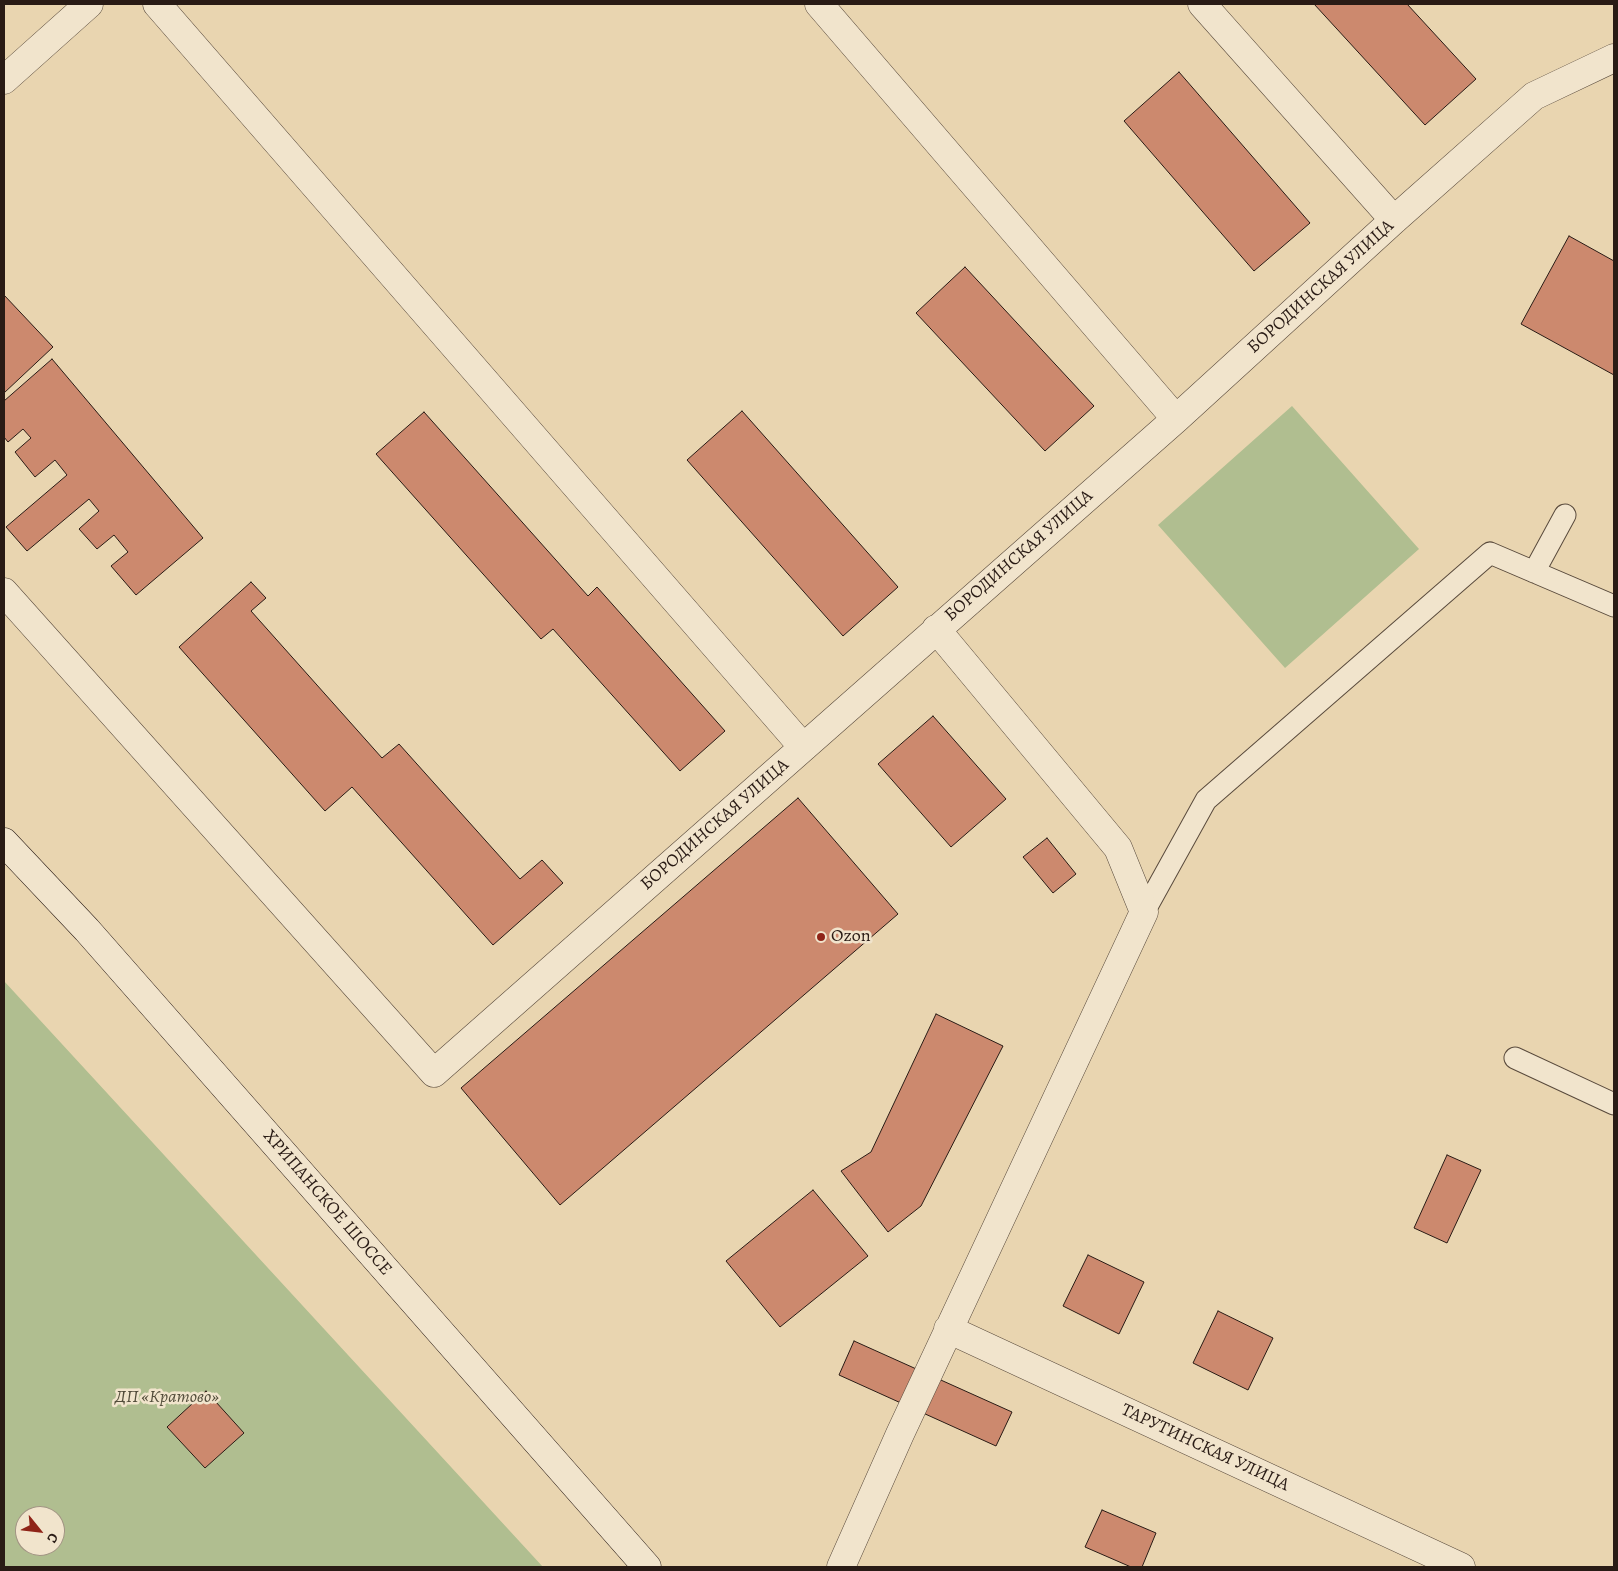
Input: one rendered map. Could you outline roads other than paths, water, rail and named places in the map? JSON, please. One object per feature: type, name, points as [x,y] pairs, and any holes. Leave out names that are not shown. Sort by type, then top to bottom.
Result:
[{"type":"street","points":[[4,80],[89,4]]},
{"type":"street","points":[[157,4],[803,747]]},
{"type":"street","points":[[819,4],[1176,419]]},
{"type":"street","points":[[1202,4],[1394,220]]},
{"type":"street","name":"БОРОДИНСКАЯ УЛИЦА","points":[[4,592],[434,1073],[1176,419],[1394,220],[1534,96],[1614,58]]},
{"type":"street","points":[[841,1567],[948,1330],[1144,912],[1118,848],[936,629]]},
{"type":"street","name":"ХРИПАНСКОЕ ШОССЕ","points":[[4,842],[87,930],[647,1567]]},
{"type":"street","name":"ТАРУТИНСКАЯ УЛИЦА","points":[[948,1330],[1461,1567]]},
{"type":"lane","points":[[1534,572],[1565,515]]},
{"type":"lane","points":[[1144,912],[1206,800],[1490,553],[1614,606]]},
{"type":"lane","points":[[1515,1058],[1614,1104]]},
{"type":"place","name":"Ozon","points":[[821,937]]},
{"type":"park label","name":"ДП «Кратово»","points":[[167,1398]]}]
